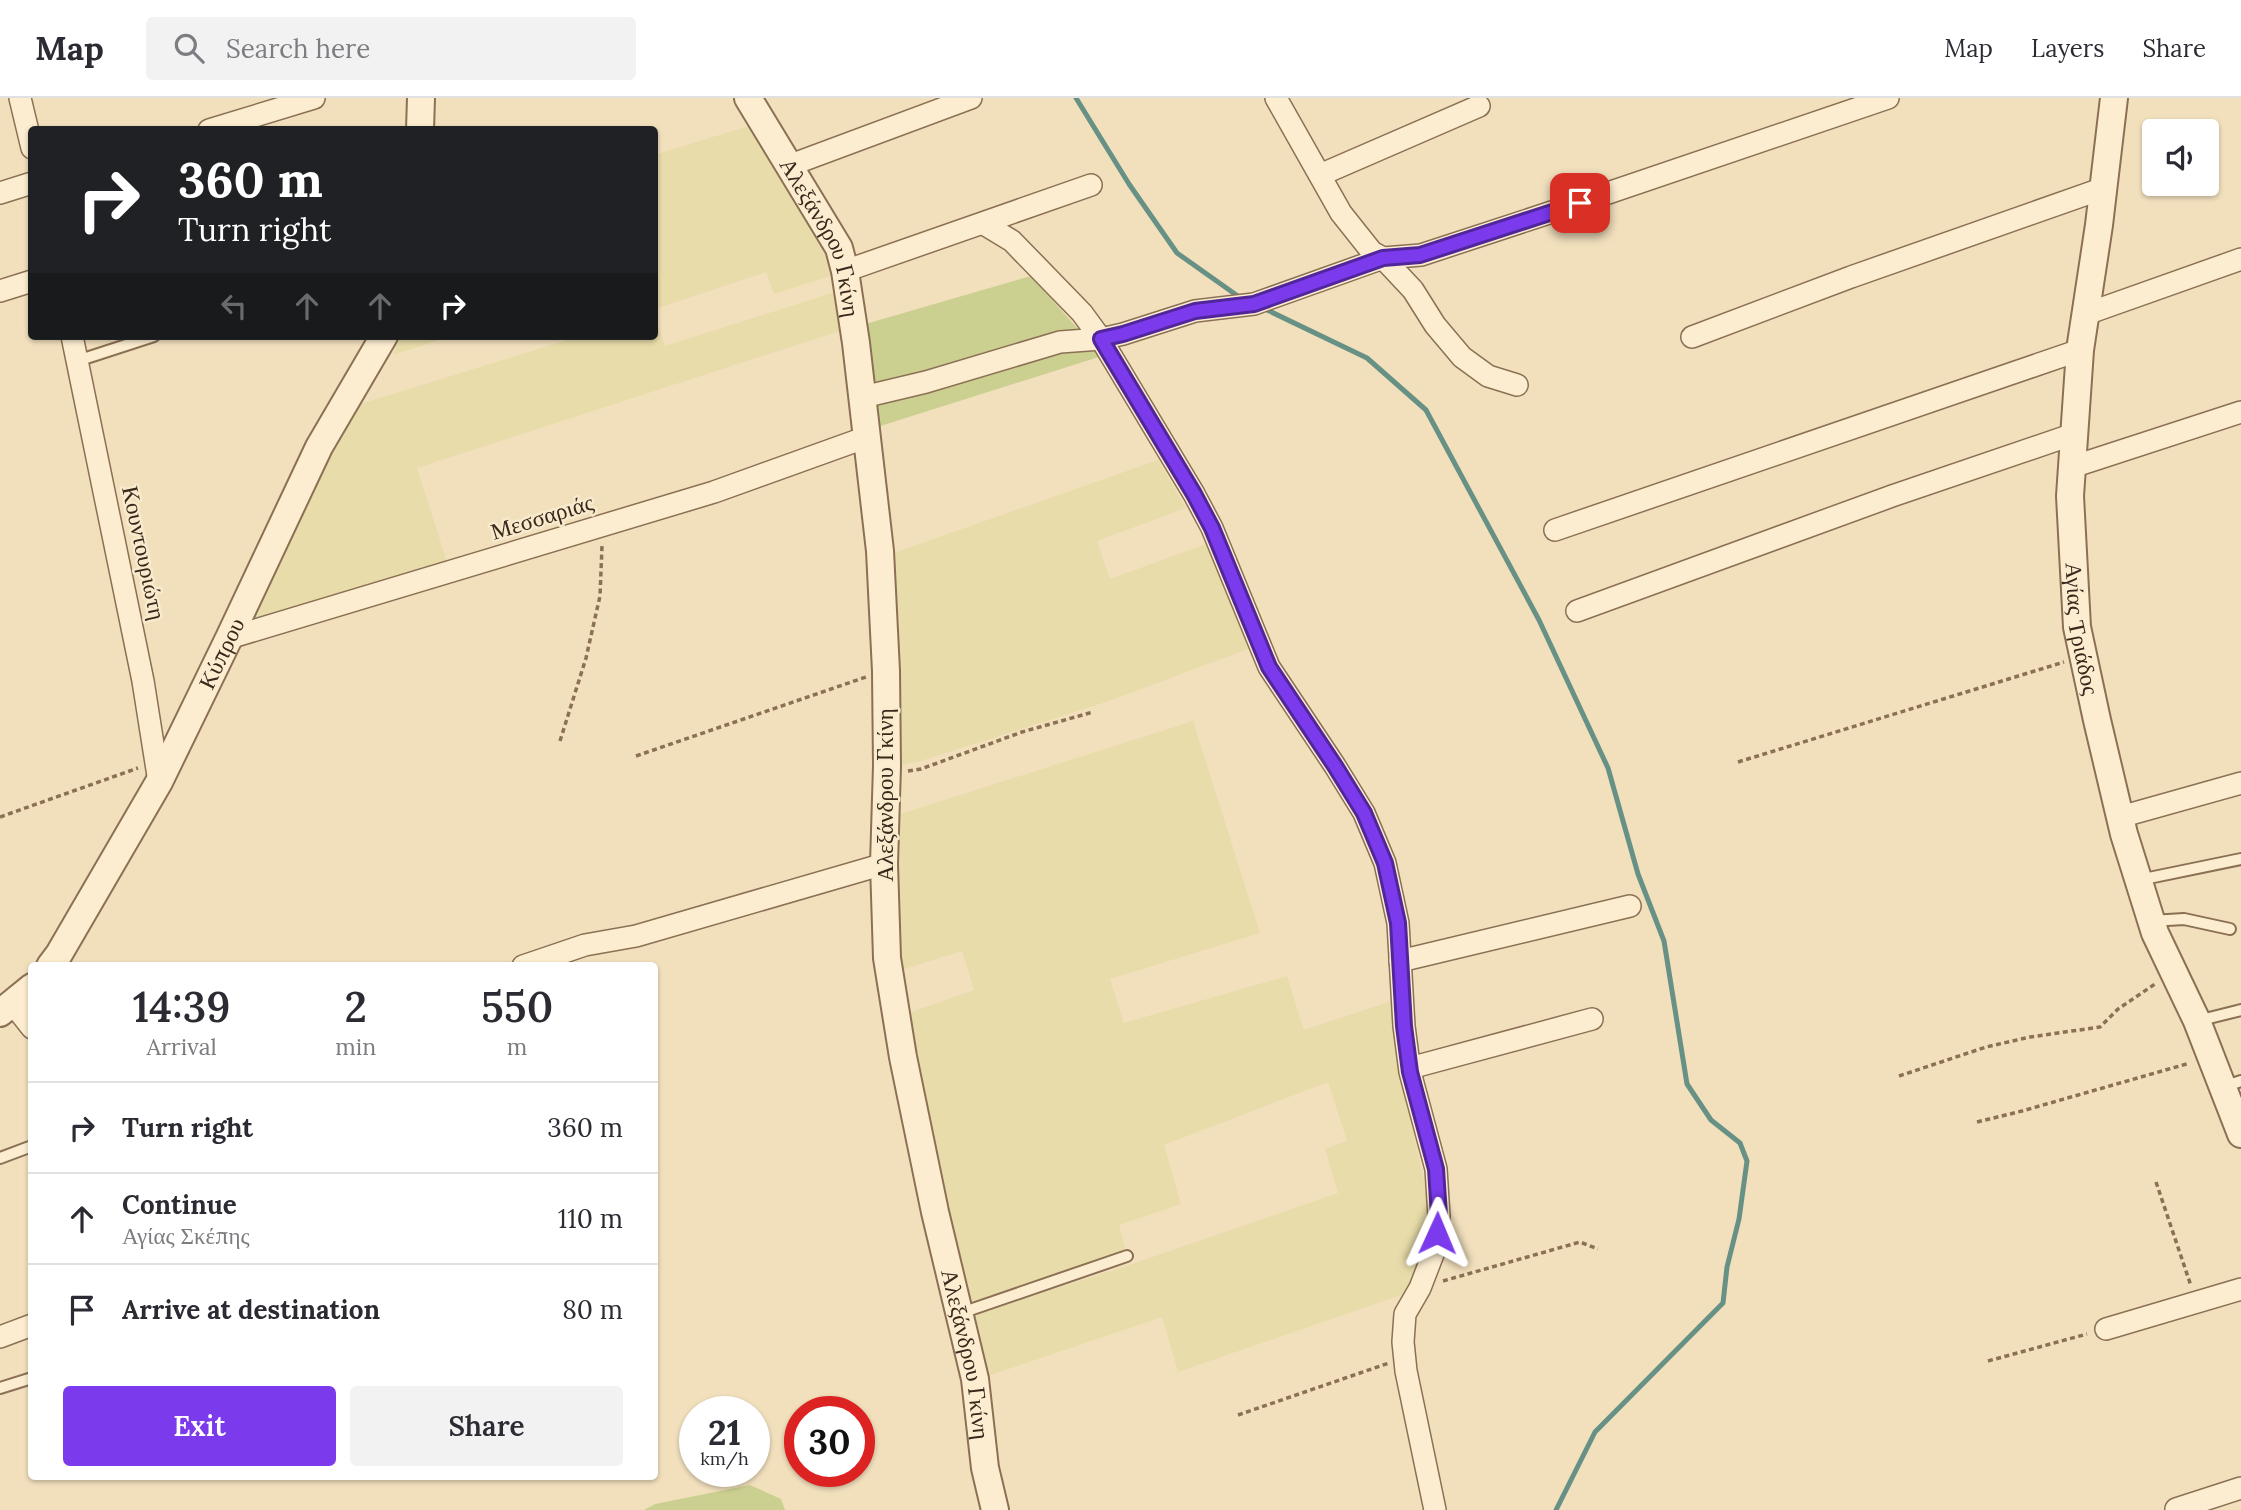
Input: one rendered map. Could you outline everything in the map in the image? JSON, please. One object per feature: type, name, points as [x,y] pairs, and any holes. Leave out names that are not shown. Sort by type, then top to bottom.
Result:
[{"type":"street","points":[[20,98],[28,131]]},
{"type":"street","points":[[222,126],[314,98]]},
{"type":"street","points":[[420,126],[421,98]]},
{"type":"street","name":"Αλεξάνδρου Γκίνη","points":[[748,98],[839,248],[845,271],[863,397],[880,551],[886,671],[884,864],[887,958],[935,1212],[975,1379],[985,1468],[995,1510]]},
{"type":"street","points":[[788,166],[971,98]]},
{"type":"street","points":[[1276,98],[1347,222],[1372,252],[1383,258],[1413,290],[1435,325],[1462,356],[1488,376],[1517,385]]},
{"type":"street","points":[[863,397],[926,382],[1059,342],[1101,339],[1195,311],[1254,304],[1383,258],[1420,255],[1433,251],[1888,98]]},
{"type":"street","name":"Αγίας Τριάδος","points":[[2114,98],[2104,188],[2080,350],[2074,433],[2070,496],[2077,627],[2120,817],[2151,921],[2197,1021],[2208,1053],[2232,1084],[2241,1134]]},
{"type":"street","points":[[1320,175],[1479,106]]},
{"type":"street","points":[[0,193],[28,184]]},
{"type":"street","points":[[845,271],[1091,185]]},
{"type":"street","points":[[1692,337],[1851,277],[2104,188]]},
{"type":"street","points":[[984,224],[1012,241],[1082,313],[1101,339],[1206,517],[1269,667],[1364,813],[1385,863],[1398,923],[1404,1026],[1410,1068],[1436,1169],[1439,1216],[1435,1249],[1420,1288],[1405,1314],[1403,1342],[1435,1510]]},
{"type":"street","points":[[2086,314],[2241,259]]},
{"type":"street","points":[[0,291],[28,282]]},
{"type":"street","name":"Κουντουριώτη","points":[[73,340],[143,681],[158,772]]},
{"type":"street","name":"Κύπρου","points":[[53,962],[229,638],[318,447],[382,340]]},
{"type":"street","points":[[1555,530],[2080,350]]},
{"type":"street","points":[[2072,467],[2241,412]]},
{"type":"street","points":[[1577,611],[2074,433]]},
{"type":"street","name":"Μεσσαριάς","points":[[229,638],[713,492],[867,437]]},
{"type":"street","points":[[2120,817],[2241,783]]},
{"type":"street","points":[[535,962],[585,946],[636,936],[884,864]]},
{"type":"street","points":[[1400,961],[1630,906]]},
{"type":"street","points":[[15,1001],[28,1022]]},
{"type":"street","points":[[1410,1068],[1592,1020]]},
{"type":"street","points":[[2106,1329],[2241,1289]]},
{"type":"street","points":[[0,1337],[28,1326]]},
{"type":"street","points":[[2176,1509],[2241,1488]]},
{"type":"lane","points":[[77,360],[141,340]]},
{"type":"lane","points":[[2138,880],[2241,859]]},
{"type":"lane","points":[[2151,921],[2184,919],[2230,929]]},
{"type":"lane","points":[[2197,1021],[2241,1010]]},
{"type":"lane","points":[[0,1157],[28,1147]]},
{"type":"lane","points":[[959,1313],[1127,1256]]},
{"type":"lane","points":[[0,1388],[28,1379]]},
{"type":"path","points":[[560,741],[586,658],[600,596],[604,526]]},
{"type":"path","points":[[1738,762],[2083,656]]},
{"type":"path","points":[[636,756],[886,671]]},
{"type":"path","points":[[887,774],[921,769],[1022,732],[1093,712]]},
{"type":"path","points":[[0,817],[158,772]]},
{"type":"path","points":[[1899,1076],[1986,1047],[2030,1037],[2100,1027],[2118,1009],[2146,989],[2174,976]]},
{"type":"path","points":[[1977,1122],[2186,1066],[2208,1053]]},
{"type":"path","points":[[2156,1182],[2197,1303]]},
{"type":"path","points":[[1420,1288],[1580,1242],[1598,1249]]},
{"type":"path","points":[[1988,1361],[2106,1329]]},
{"type":"path","points":[[1238,1415],[1404,1358]]},
{"type":"shaded area","points":[[752,125],[820,235],[833,275],[774,294],[766,272],[658,308],[658,154]]},
{"type":"shaded area","points":[[835,292],[840,331],[417,468],[447,562],[253,625],[246,610],[324,460],[357,405],[567,340],[658,340],[658,325],[665,346]]},
{"type":"shaded area","points":[[399,340],[440,340],[393,355]]},
{"type":"shaded area","points":[[1158,460],[1186,508],[1097,541],[1110,579],[1206,544],[1253,647],[1112,700],[921,761],[894,766],[888,555]]},
{"type":"shaded area","points":[[1193,721],[1260,933],[1110,979],[1124,1023],[1287,976],[1304,1030],[1391,1001],[1398,1062],[1426,1190],[1430,1223],[1424,1257],[1404,1294],[1178,1372],[1162,1317],[985,1377],[969,1316],[1129,1265],[1338,1193],[1325,1149],[1347,1141],[1328,1082],[1164,1145],[1181,1204],[1119,1225],[1126,1252],[967,1306],[903,1015],[974,990],[962,951],[898,971],[894,816]]},
{"type":"green space","points":[[1031,276],[1102,356],[874,428],[862,325]]},
{"type":"green space","points":[[740,1487],[754,1487],[781,1499],[785,1510],[644,1510],[655,1504]]},
{"type":"waterway","points":[[1076,98],[1129,184],[1177,253],[1242,299]]},
{"type":"waterway","points":[[1263,308],[1367,358],[1426,410],[1539,620],[1608,768],[1638,874],[1664,941],[1687,1084],[1711,1120],[1740,1143],[1747,1161],[1723,1303],[1595,1432],[1556,1510]]},
{"type":"route","points":[[1437,1233],[1439,1216],[1436,1169],[1410,1072],[1404,1026],[1398,923],[1385,863],[1364,813],[1269,667],[1212,528],[1101,339],[1195,311],[1254,304],[1383,258],[1420,255],[1580,203]]}]
